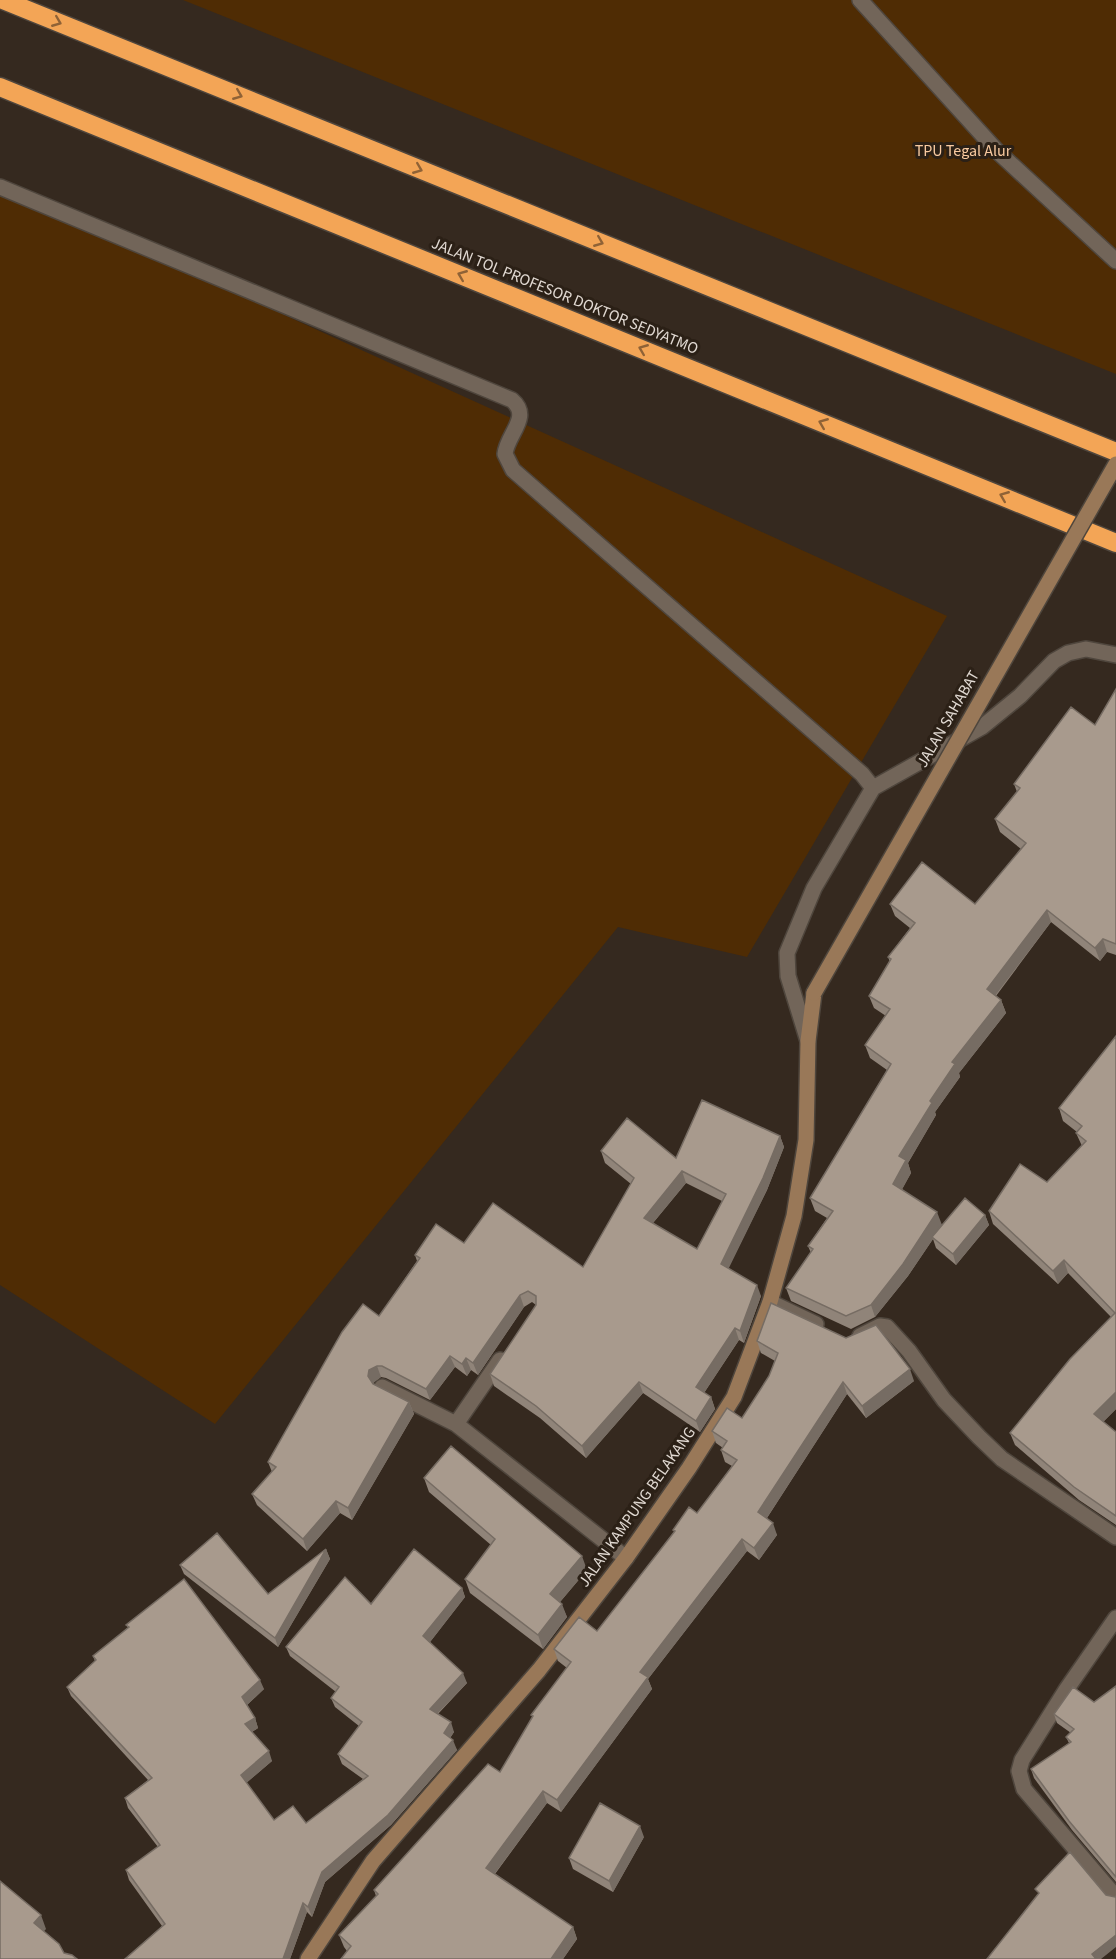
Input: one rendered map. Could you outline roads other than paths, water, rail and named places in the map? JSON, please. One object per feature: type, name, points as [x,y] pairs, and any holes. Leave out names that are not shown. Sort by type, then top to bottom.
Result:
[{"type":"highway","points":[[3,0],[1116,452]]},
{"type":"highway","name":"JALAN TOL PROFESOR DOKTOR SEDYATMO","points":[[0,87],[1116,543]]},
{"type":"street","points":[[860,0],[997,151],[1116,261]]},
{"type":"street","points":[[0,187],[512,400],[520,411],[521,418],[506,447],[508,463],[513,470],[862,774],[873,788]]},
{"type":"street","name":"JALAN SAHABAT","points":[[814,993],[1116,464]]},
{"type":"street","points":[[808,1041],[788,976],[787,953],[814,888],[873,788],[982,727],[1020,696],[1054,661],[1068,652],[1086,649],[1116,655]]},
{"type":"street","name":"JALAN KAMPUNG BELAKANG","points":[[308,1959],[373,1861],[539,1670],[626,1558],[689,1468],[734,1397],[770,1302],[794,1216],[806,1140],[808,1041],[814,993]]},
{"type":"street","points":[[770,1302],[828,1330]]},
{"type":"street","points":[[847,1339],[855,1339],[880,1326],[887,1327],[909,1351],[944,1400],[1002,1459],[1116,1537]]},
{"type":"street","points":[[456,1424],[507,1349]]},
{"type":"street","points":[[382,1387],[456,1424],[626,1558]]},
{"type":"street","points":[[1116,1618],[1059,1700],[1022,1760],[1019,1771],[1024,1789],[1116,1897]]},
{"type":"park label","name":"TPU Tegal Alur","points":[[963,151]]}]
